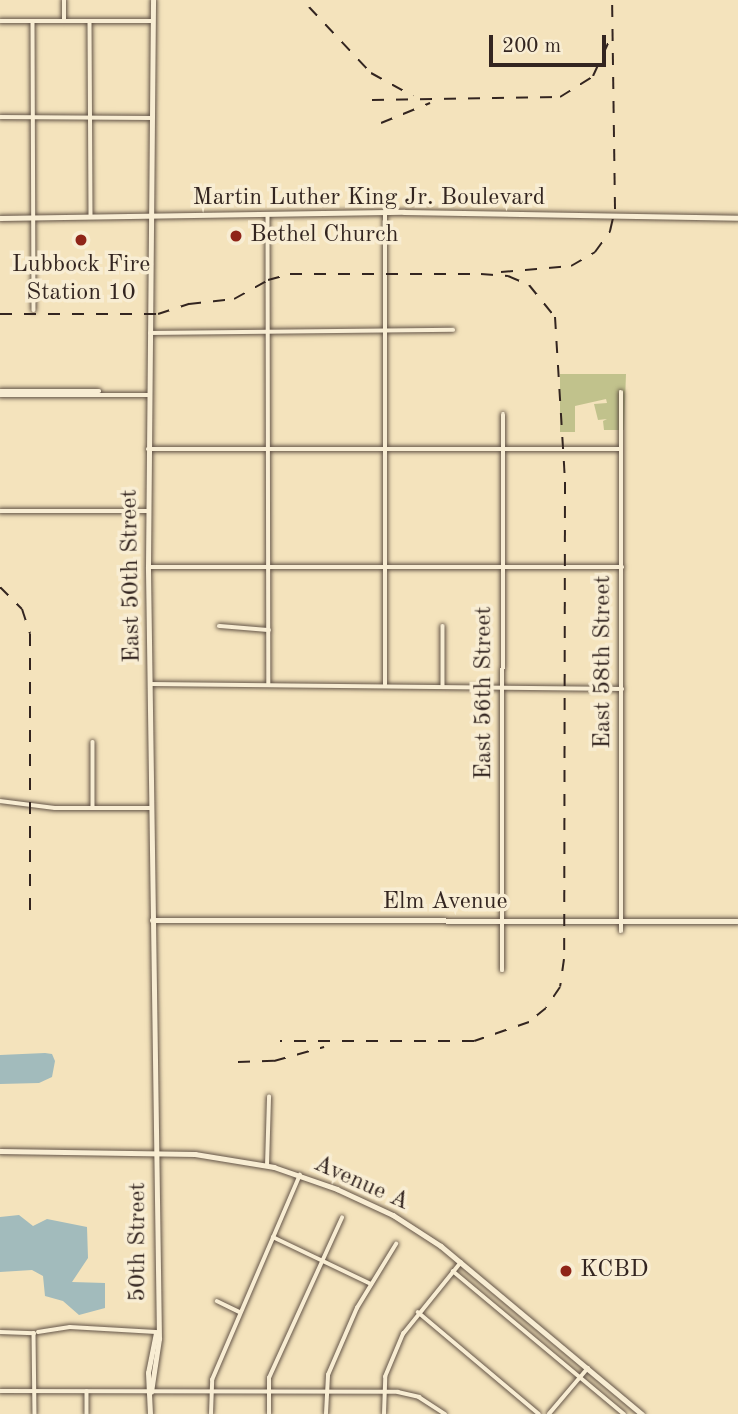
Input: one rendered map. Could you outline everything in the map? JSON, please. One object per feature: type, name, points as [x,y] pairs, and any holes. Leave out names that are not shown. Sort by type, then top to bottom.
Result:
[{"type":"main road","name":"East 50th Street","points":[[153,0],[148,567],[152,684],[156,1152]]},
{"type":"main road","name":"Martin Luther King Jr. Boulevard","points":[[0,218],[153,218],[385,212],[738,218]]},
{"type":"main road","name":"Elm Avenue","points":[[152,920],[738,921]]},
{"type":"main road","name":"Avenue A","points":[[0,1151],[156,1152],[267,1166],[300,1175],[384,1211],[461,1262],[642,1414]]},
{"type":"main road","name":"50th Street","points":[[150,1414],[151,1392],[157,1373],[156,1152]]},
{"type":"street","points":[[64,0],[64,21]]},
{"type":"street","points":[[0,21],[153,21]]},
{"type":"street","points":[[33,21],[34,310]]},
{"type":"street","points":[[90,21],[91,218]]},
{"type":"street","points":[[0,117],[153,118]]},
{"type":"street","points":[[385,212],[385,685]]},
{"type":"street","points":[[268,214],[269,685]]},
{"type":"street","points":[[148,333],[453,330]]},
{"type":"street","points":[[0,393],[99,391]]},
{"type":"street","name":"East 58th Street","points":[[621,392],[621,931]]},
{"type":"street","points":[[0,393],[148,395]]},
{"type":"street","name":"East 56th Street","points":[[502,971],[503,415]]},
{"type":"street","points":[[148,449],[621,449]]},
{"type":"street","points":[[0,511],[148,511]]},
{"type":"street","points":[[148,567],[622,567]]},
{"type":"street","points":[[219,626],[269,630]]},
{"type":"street","points":[[443,626],[443,685]]},
{"type":"street","points":[[152,684],[622,689]]},
{"type":"street","points":[[93,742],[93,808]]},
{"type":"street","points":[[0,802],[93,808],[152,808]]},
{"type":"street","points":[[267,1166],[270,1097]]},
{"type":"street","points":[[211,1414],[212,1380],[300,1175]]},
{"type":"street","points":[[269,1414],[272,1371],[342,1218]]},
{"type":"street","points":[[273,1237],[371,1284]]},
{"type":"street","points":[[326,1414],[326,1391],[335,1358],[371,1284],[396,1244]]},
{"type":"street","points":[[384,1414],[388,1370],[418,1312],[461,1262]]},
{"type":"street","points":[[453,1271],[624,1414]]},
{"type":"street","points":[[217,1301],[240,1312]]},
{"type":"street","points":[[418,1312],[539,1414]]},
{"type":"street","points":[[0,1332],[36,1332],[70,1327],[156,1332]]},
{"type":"street","points":[[35,1414],[36,1332]]},
{"type":"street","points":[[549,1414],[588,1368]]},
{"type":"street","points":[[0,1391],[384,1392],[419,1397],[445,1414]]},
{"type":"street","points":[[86,1391],[87,1414]]},
{"type":"green space","points":[[560,374],[626,374],[624,430],[604,430],[603,421],[607,419],[598,420],[594,404],[607,403],[606,399],[575,406],[575,432],[560,432]]},
{"type":"water","points":[[52,1054],[55,1061],[52,1077],[39,1083],[0,1084],[0,1055]]},
{"type":"water","points":[[19,1215],[33,1226],[47,1219],[87,1227],[88,1258],[72,1282],[105,1283],[105,1308],[79,1315],[63,1301],[45,1296],[43,1276],[32,1270],[0,1272],[0,1217]]},
{"type":"railway","points":[[501,272],[571,266],[595,252],[610,231],[615,209],[612,0]]},
{"type":"railway","points":[[309,7],[371,73],[413,96]]},
{"type":"railway","points":[[372,100],[560,97],[593,76],[610,39]]},
{"type":"railway","points":[[381,123],[430,103]]},
{"type":"railway","points":[[0,314],[158,314],[189,304],[234,299],[268,280],[290,274],[481,274],[508,276],[529,285],[555,317],[565,482],[564,959],[560,987],[546,1008],[529,1022],[474,1041],[280,1041]]},
{"type":"railway","points":[[0,587],[22,609],[30,634],[30,921]]},
{"type":"railway","points":[[238,1062],[274,1061],[324,1047]]},
{"type":"place","name":"Bethel Church","points":[[236,236]]},
{"type":"place","name":"Lubbock Fire Station 10","points":[[81,240]]},
{"type":"place","name":"KCBD","points":[[566,1271]]}]
